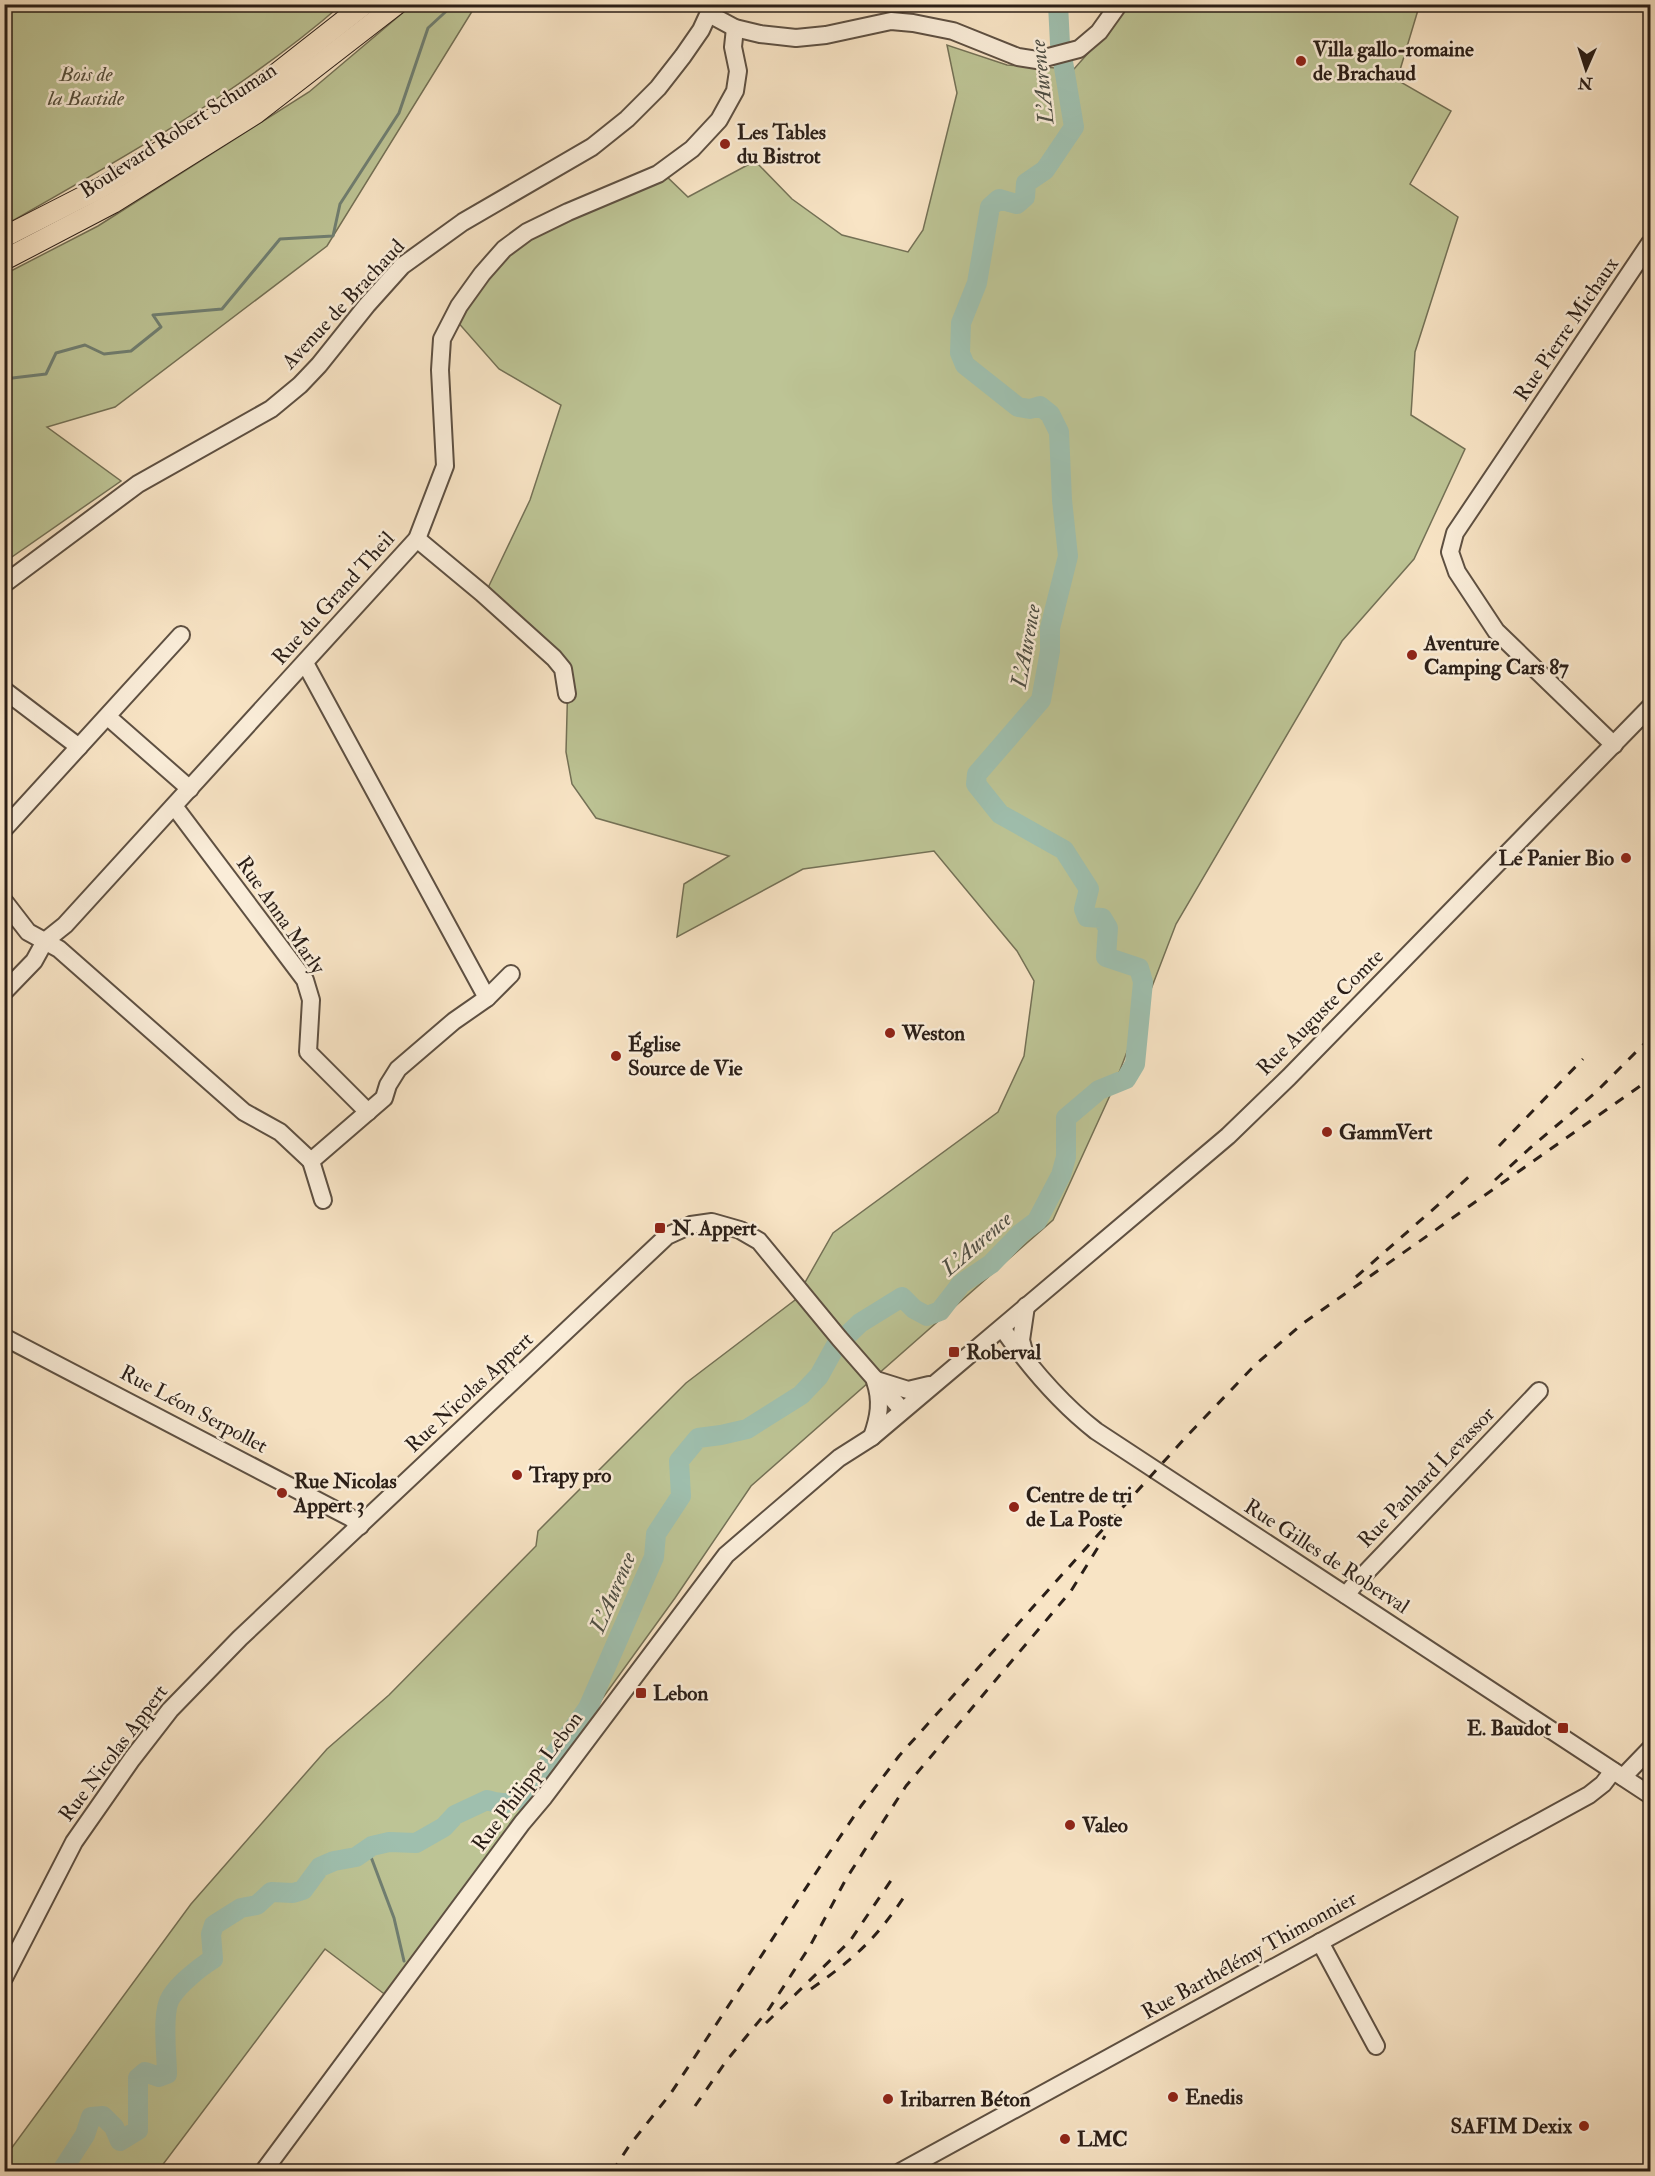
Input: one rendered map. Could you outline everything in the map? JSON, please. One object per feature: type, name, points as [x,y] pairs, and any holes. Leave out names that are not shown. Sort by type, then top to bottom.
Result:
[{"type":"main road","name":"Boulevard Robert Schuman","points":[[4,237],[102,187],[244,99],[365,4]]},
{"type":"main road","name":"Boulevard Robert Schuman","points":[[4,260],[113,203],[255,114],[397,4]]},
{"type":"street","points":[[711,9],[735,28],[760,34],[796,38],[826,35],[891,21],[913,22],[952,31],[1026,60],[1036,60],[1074,51],[1100,32],[1119,4]]},
{"type":"street","name":"Avenue de Brachaud","points":[[4,584],[138,484],[271,409],[319,365],[402,266],[463,222],[592,147],[627,119],[658,88],[701,30],[711,9]]},
{"type":"street","name":"Rue du Grand Theil","points":[[4,992],[34,961],[45,940],[65,925],[417,539],[445,466],[440,370],[442,339],[459,306],[504,249],[527,232],[658,174],[692,149],[719,120],[735,91],[738,71],[733,46],[735,28]]},
{"type":"street","name":"Rue Pierre Michaux","points":[[1614,745],[1496,631],[1457,572],[1450,552],[1455,533],[1650,243]]},
{"type":"street","points":[[417,539],[482,593],[554,658],[563,669],[567,694]]},
{"type":"street","points":[[4,829],[181,635]]},
{"type":"street","points":[[305,663],[487,998]]},
{"type":"street","points":[[4,690],[79,747]]},
{"type":"street","name":"Rue Auguste Comte","points":[[1002,1328],[1228,1136],[1289,1077],[1650,707]]},
{"type":"street","points":[[108,717],[190,789]]},
{"type":"street","name":"Rue Anna Marly","points":[[174,806],[305,980],[311,1000],[308,1052],[368,1112]]},
{"type":"street","points":[[4,901],[28,932],[59,949],[244,1112],[280,1132],[311,1161],[323,1200]]},
{"type":"street","points":[[311,1161],[384,1098],[388,1085],[398,1069],[454,1022],[487,998],[511,974]]},
{"type":"street","name":"Rue Nicolas Appert","points":[[4,1978],[74,1842],[132,1759],[170,1710],[240,1638],[667,1236],[692,1225],[718,1222],[740,1230],[759,1241],[902,1410]]},
{"type":"street","points":[[1025,1356],[1021,1340],[1026,1306]]},
{"type":"street","name":"Rue Philippe Lebon","points":[[263,2172],[522,1823],[551,1788],[726,1555],[839,1458],[872,1437],[1002,1328]]},
{"type":"street","name":"Rue Gilles de Roberval","points":[[1002,1328],[1049,1387],[1096,1431],[1650,1795]]},
{"type":"street","name":"Rue Léon Serpollet","points":[[4,1337],[341,1512],[360,1526]]},
{"type":"street","points":[[974,1352],[1000,1346],[1025,1356]]},
{"type":"street","points":[[875,1380],[908,1390],[935,1382]]},
{"type":"street","points":[[872,1437],[880,1409],[875,1380]]},
{"type":"street","name":"Rue Panhard Levassor","points":[[1346,1595],[1539,1391]]},
{"type":"street","name":"Rue Philippe Lebon","points":[[274,2172],[345,2081],[423,1972],[732,1563],[791,1508],[843,1465],[857,1447]]},
{"type":"street","name":"Rue Barthélémy Thimonnier","points":[[900,2172],[1589,1795],[1650,1749]]},
{"type":"street","points":[[1320,1942],[1376,2046]]},
{"type":"green space","name":"Bois de la Bastide","points":[[4,5],[341,5],[302,37],[221,96],[136,150],[5,225]]},
{"type":"green space","points":[[412,5],[476,5],[327,246],[115,407],[47,427],[121,481],[6,561],[5,274],[98,226],[309,92]]},
{"type":"green space","points":[[1127,5],[1416,5],[1418,10],[1397,80],[1451,111],[1410,184],[1458,217],[1415,352],[1411,415],[1465,449],[1414,559],[1342,641],[1176,924],[1112,1091],[1053,1220],[751,1486],[675,1598],[387,1996],[325,1949],[158,2171],[5,2172],[5,2157],[191,1904],[327,1749],[389,1695],[536,1546],[538,1531],[686,1383],[795,1300],[833,1233],[998,1112],[1024,1056],[1034,981],[1017,951],[934,851],[803,869],[677,937],[684,884],[729,856],[596,818],[572,784],[566,752],[568,677],[486,592],[530,500],[561,405],[499,369],[455,319],[476,288],[516,248],[555,225],[665,175],[688,197],[755,161],[792,199],[842,235],[908,252],[923,230],[957,93],[947,45],[1007,65],[1074,69],[1121,16]]},
{"type":"waterway","points":[[4,379],[46,374],[56,353],[85,345],[104,354],[131,351],[161,327],[153,315],[222,309],[280,239],[333,236],[340,204],[399,113],[428,28],[454,4]]},
{"type":"waterway","name":"L'Aurence","points":[[61,2172],[85,2135],[91,2117],[103,2116],[114,2127],[120,2141],[138,2130],[138,2078],[145,2072],[159,2077],[167,2074],[165,2023],[168,2004],[184,1981],[213,1959],[211,1934],[214,1925],[241,1908],[257,1905],[271,1892],[293,1893],[303,1890],[320,1867],[334,1861],[356,1857],[372,1846],[389,1842],[416,1843],[444,1827],[455,1815],[487,1800],[506,1803],[525,1796],[588,1708],[654,1557],[656,1534],[681,1496],[679,1461],[698,1438],[747,1429],[801,1395],[819,1376],[835,1347],[860,1323],[902,1297],[914,1309],[927,1316],[940,1311],[961,1284],[991,1264],[1021,1233],[1037,1221],[1061,1175],[1066,1157],[1066,1118],[1099,1090],[1126,1079],[1135,1064],[1143,982],[1139,968],[1106,957],[1108,928],[1102,918],[1087,917],[1084,909],[1089,889],[1064,850],[1000,814],[976,784],[977,774],[1041,700],[1050,651],[1050,628],[1068,556],[1062,500],[1059,432],[1050,414],[1040,406],[1030,409],[1018,407],[965,365],[960,353],[961,323],[977,283],[990,207],[999,199],[1017,204],[1025,197],[1026,183],[1045,170],[1074,127],[1060,44],[1058,4]]},
{"type":"waterway","points":[[368,1849],[394,1918],[404,1961]]},
{"type":"railway","points":[[1495,1180],[1595,1093],[1650,1038]]},
{"type":"railway","points":[[1499,1146],[1583,1059]]},
{"type":"railway","points":[[612,2172],[629,2146],[671,2093],[827,1856],[899,1756],[1185,1438],[1255,1365],[1302,1324],[1650,1079]]},
{"type":"railway","points":[[1356,1277],[1475,1171]]},
{"type":"railway","points":[[695,2106],[727,2060],[769,2009],[810,1946],[846,1879],[906,1786],[1071,1591],[1105,1536]]},
{"type":"railway","points":[[766,2023],[850,1941],[894,1876]]},
{"type":"railway","points":[[811,1989],[864,1947],[906,1894]]},
{"type":"place","name":"Villa gallo-romaine de Brachaud","points":[[1301,61]]},
{"type":"place","name":"Les Tables du Bistrot","points":[[725,144]]},
{"type":"place","name":"Aventure Camping Cars 87","points":[[1412,655]]},
{"type":"place","name":"Le Panier Bio","points":[[1626,858]]},
{"type":"place","name":"Weston","points":[[890,1033]]},
{"type":"place","name":"Église Source de Vie","points":[[616,1056]]},
{"type":"place","name":"GammVert","points":[[1327,1132]]},
{"type":"place","name":"N. Appert","points":[[660,1228]]},
{"type":"place","name":"Roberval","points":[[954,1352]]},
{"type":"place","name":"Trapy pro","points":[[517,1475]]},
{"type":"place","name":"Rue Nicolas Appert 3","points":[[282,1493]]},
{"type":"place","name":"Centre de tri de La Poste","points":[[1014,1507]]},
{"type":"place","name":"Lebon","points":[[641,1693]]},
{"type":"place","name":"E. Baudot","points":[[1563,1728]]},
{"type":"place","name":"Valeo","points":[[1070,1825]]},
{"type":"place","name":"Enedis","points":[[1173,2097]]},
{"type":"place","name":"Iribarren Béton","points":[[888,2099]]},
{"type":"place","name":"SAFIM Dexix","points":[[1584,2126]]},
{"type":"place","name":"LMC","points":[[1065,2139]]}]
